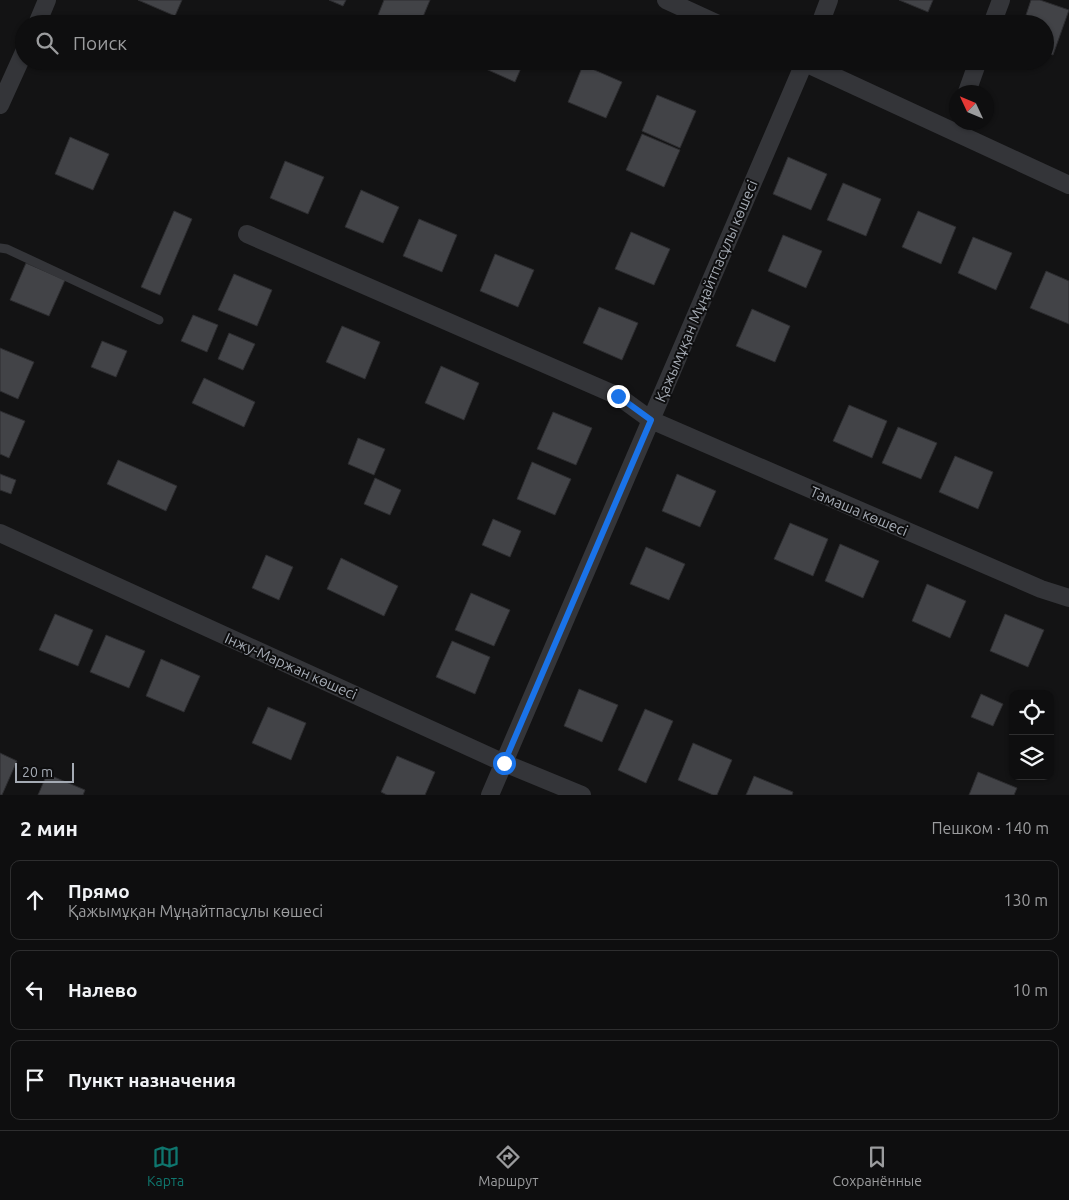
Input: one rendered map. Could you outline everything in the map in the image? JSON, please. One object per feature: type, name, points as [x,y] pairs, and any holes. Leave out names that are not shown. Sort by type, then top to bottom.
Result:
[{"type":"street","points":[[41,15],[47,0]]},
{"type":"street","points":[[666,0],[698,15]]},
{"type":"street","points":[[823,15],[829,0]]},
{"type":"street","points":[[995,15],[1001,0]]},
{"type":"street","points":[[0,105],[6,78],[15,65]]},
{"type":"street","name":"Қажымұқан Мұңайтпасұлы көшесі","points":[[490,795],[800,70]]},
{"type":"street","points":[[822,70],[949,124]]},
{"type":"street","points":[[969,85],[975,70]]},
{"type":"street","points":[[962,130],[1069,185]]},
{"type":"street","name":"Тамаша көшесі","points":[[247,234],[618,396],[651,420],[1041,590],[1069,598]]},
{"type":"street","name":"Інжу-Маржан көшесі","points":[[0,533],[504,763],[582,795]]},
{"type":"lane","points":[[0,248],[7,249],[158,320]]},
{"type":"building","points":[[138,0],[182,0],[175,15]]},
{"type":"building","points":[[329,0],[346,0],[343,6]]},
{"type":"building","points":[[384,0],[430,0],[424,15],[378,15]]},
{"type":"building","points":[[899,0],[933,0],[928,12]]},
{"type":"building","points":[[1031,0],[1040,0],[1069,10],[1054,52],[1054,15],[1026,15]]},
{"type":"building","points":[[488,70],[520,70],[515,82]]},
{"type":"building","points":[[581,70],[594,70],[622,82],[606,118],[568,102]]},
{"type":"building","points":[[657,95],[696,111],[680,148],[642,131]]},
{"type":"building","points":[[642,134],[680,150],[664,187],[626,170]]},
{"type":"building","points":[[70,137],[109,154],[93,190],[55,174]]},
{"type":"building","points":[[788,157],[827,174],[811,210],[773,194]]},
{"type":"building","points":[[285,161],[324,177],[308,214],[270,198]]},
{"type":"building","points":[[843,183],[881,199],[866,236],[827,220]]},
{"type":"building","points":[[361,190],[399,207],[383,243],[345,227]]},
{"type":"building","points":[[174,211],[192,219],[160,295],[141,287]]},
{"type":"building","points":[[918,211],[956,227],[941,264],[902,247]]},
{"type":"building","points":[[419,219],[457,235],[442,272],[403,256]]},
{"type":"building","points":[[631,232],[670,249],[654,285],[615,269]]},
{"type":"building","points":[[783,235],[822,251],[806,288],[768,271]]},
{"type":"building","points":[[973,237],[1012,253],[996,290],[958,273]]},
{"type":"building","points":[[495,254],[534,270],[518,307],[480,291]]},
{"type":"building","points":[[26,263],[65,280],[49,316],[10,300]]},
{"type":"building","points":[[1046,271],[1069,281],[1069,324],[1030,308]]},
{"type":"building","points":[[234,274],[272,290],[257,326],[218,310]]},
{"type":"building","points":[[599,307],[638,323],[622,360],[583,343]]},
{"type":"building","points":[[752,309],[790,326],[775,362],[736,346]]},
{"type":"building","points":[[193,315],[218,325],[207,352],[181,341]]},
{"type":"building","points":[[342,326],[380,342],[365,379],[326,362]]},
{"type":"building","points":[[229,333],[255,344],[243,370],[218,359]]},
{"type":"building","points":[[102,341],[127,351],[116,377],[91,367]]},
{"type":"building","points":[[0,348],[34,362],[18,399],[0,391]]},
{"type":"building","points":[[441,366],[479,383],[464,420],[425,403]]},
{"type":"building","points":[[204,378],[255,402],[244,427],[192,403]]},
{"type":"building","points":[[849,405],[887,421],[872,458],[833,441]]},
{"type":"building","points":[[0,411],[25,421],[9,458],[0,454]]},
{"type":"building","points":[[553,412],[592,428],[576,465],[537,449]]},
{"type":"building","points":[[898,427],[937,443],[921,479],[882,463]]},
{"type":"building","points":[[358,438],[385,449],[374,475],[348,464]]},
{"type":"building","points":[[955,456],[993,472],[978,509],[939,492]]},
{"type":"building","points":[[118,460],[177,486],[166,511],[107,484]]},
{"type":"building","points":[[532,462],[571,479],[555,515],[517,499]]},
{"type":"building","points":[[0,474],[16,480],[11,494],[0,490]]},
{"type":"building","points":[[677,474],[716,491],[700,527],[662,511]]},
{"type":"building","points":[[375,478],[401,490],[390,515],[364,504]]},
{"type":"building","points":[[493,519],[521,531],[510,557],[482,545]]},
{"type":"building","points":[[790,523],[828,539],[813,576],[774,559]]},
{"type":"building","points":[[840,544],[879,561],[863,598],[825,581]]},
{"type":"building","points":[[646,547],[685,564],[669,600],[630,584]]},
{"type":"building","points":[[266,555],[293,567],[279,600],[252,588]]},
{"type":"building","points":[[341,558],[398,586],[384,616],[327,589]]},
{"type":"building","points":[[927,584],[966,601],[950,638],[912,621]]},
{"type":"building","points":[[471,593],[510,610],[494,646],[455,630]]},
{"type":"building","points":[[55,614],[93,630],[78,666],[39,650]]},
{"type":"building","points":[[1005,614],[1044,630],[1028,667],[990,651]]},
{"type":"building","points":[[106,635],[145,651],[129,688],[90,672]]},
{"type":"building","points":[[452,641],[490,657],[475,694],[436,677]]},
{"type":"building","points":[[161,659],[200,676],[184,712],[146,696]]},
{"type":"building","points":[[579,689],[618,705],[602,742],[564,726]]},
{"type":"building","points":[[981,694],[1003,704],[993,726],[971,717]]},
{"type":"building","points":[[268,707],[306,723],[291,760],[252,743]]},
{"type":"building","points":[[645,709],[673,721],[646,783],[618,770]]},
{"type":"building","points":[[693,743],[732,760],[717,795],[678,780]]},
{"type":"building","points":[[0,753],[17,761],[2,795],[0,795]]},
{"type":"building","points":[[397,756],[435,772],[425,795],[387,795],[381,792]]},
{"type":"building","points":[[978,772],[1017,788],[1014,795],[969,795]]},
{"type":"building","points":[[47,774],[85,790],[83,795],[38,795]]},
{"type":"building","points":[[754,776],[793,792],[792,795],[746,795]]},
{"type":"route","points":[[504,763],[651,420],[618,396]]}]
